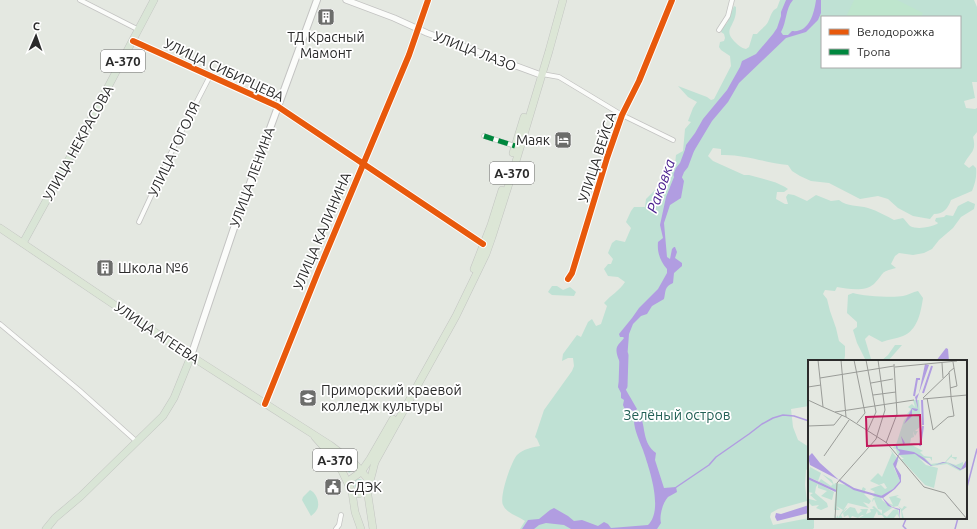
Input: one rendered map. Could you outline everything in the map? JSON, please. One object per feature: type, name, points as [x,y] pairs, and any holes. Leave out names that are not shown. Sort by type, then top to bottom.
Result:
[{"type":"highway","name":"А-370","points":[[558,0],[558,11]]},
{"type":"highway","name":"А-370","points":[[351,489],[359,494],[363,493],[368,486],[374,462],[456,316],[471,286],[486,246],[524,127],[558,11],[563,0]]},
{"type":"highway","name":"А-370","points":[[361,529],[355,512],[350,479],[361,472],[375,452],[462,296],[486,246],[515,146],[524,127]]},
{"type":"highway","name":"УЛИЦА АГЕЕВА","points":[[0,228],[191,356],[330,446],[355,464],[361,472]]},
{"type":"highway","name":"УЛИЦА АГЕЕВА","points":[[315,437],[334,459],[351,489]]},
{"type":"highway","name":"А-370","points":[[361,472],[367,478],[373,529]]},
{"type":"main road","name":"УЛИЦА НЕКРАСОВА","points":[[23,243],[154,0]]},
{"type":"main road","name":"УЛИЦА ЛЕНИНА","points":[[191,356],[238,216],[317,0]]},
{"type":"main road","points":[[46,529],[55,518],[81,496],[166,411],[174,398],[191,356]]},
{"type":"street","points":[[80,0],[139,30]]},
{"type":"street","name":"УЛИЦА ЛАЗО","points":[[346,0],[540,74],[559,78],[622,115],[673,140]]},
{"type":"street","name":"УЛИЦА КАЛИНИНА","points":[[265,404],[313,284],[409,55],[428,0]]},
{"type":"street","name":"УЛИЦА ВЕЙСА","points":[[568,279],[572,273],[607,158],[622,115],[639,81],[672,0]]},
{"type":"street","points":[[719,30],[728,16],[732,0]]},
{"type":"street","name":"УЛИЦА СИБИРЦЕВА","points":[[133,41],[277,106],[486,246]]},
{"type":"street","name":"УЛИЦА ГОГОЛЯ","points":[[139,222],[176,142],[210,76]]},
{"type":"street","points":[[484,136],[515,146]]},
{"type":"street","points":[[0,324],[79,390],[136,442]]},
{"type":"street","points":[[336,529],[339,525],[341,515]]},
{"type":"green space","name":"Зелёный остров","points":[[780,0],[974,0],[977,7],[977,82],[972,82],[975,98],[964,101],[966,108],[977,108],[977,132],[973,137],[974,146],[964,164],[969,168],[973,165],[976,168],[976,180],[972,191],[951,200],[945,210],[934,214],[930,219],[913,216],[898,208],[888,199],[878,196],[860,199],[829,183],[811,181],[792,171],[788,165],[747,157],[721,155],[721,149],[713,148],[708,156],[713,161],[744,175],[769,180],[784,186],[788,189],[784,192],[777,192],[776,199],[785,204],[788,204],[786,197],[788,194],[807,201],[816,195],[831,201],[839,200],[849,205],[868,208],[894,220],[903,218],[910,226],[920,228],[937,224],[938,223],[935,221],[936,218],[944,217],[946,215],[953,216],[958,206],[968,201],[975,204],[974,209],[961,217],[953,228],[939,240],[932,249],[924,253],[913,255],[899,253],[895,256],[891,264],[896,268],[884,272],[870,287],[856,289],[837,287],[835,291],[825,290],[823,294],[827,299],[839,341],[845,346],[844,360],[808,360],[808,406],[791,409],[793,427],[798,440],[808,446],[808,469],[806,470],[805,485],[807,501],[778,509],[771,513],[770,517],[773,525],[808,518],[812,519],[814,520],[813,529],[520,529],[525,521],[510,513],[503,505],[502,501],[509,472],[519,453],[540,446],[535,437],[544,410],[574,366],[573,358],[568,358],[562,361],[563,354],[577,335],[581,337],[588,322],[592,319],[596,326],[601,324],[607,306],[604,303],[625,282],[618,277],[608,276],[604,269],[608,264],[611,264],[613,259],[608,253],[612,243],[616,240],[625,242],[631,228],[626,222],[631,211],[634,207],[645,207],[646,199],[662,183],[662,177],[668,173],[669,168],[675,164],[676,155],[683,151],[685,129],[691,122],[688,121],[697,102],[688,97],[678,86],[711,100],[714,99],[731,66],[730,56],[719,47],[720,42],[724,41],[725,38],[724,34],[721,32],[727,23],[734,6],[736,7],[736,15],[729,32],[738,45],[746,49],[749,47],[753,34],[757,34],[766,25],[777,8]]},
{"type":"green space","points":[[854,0],[897,0],[923,13],[922,16],[846,16]]},
{"type":"green space","points":[[552,286],[557,286],[563,290],[570,287],[576,292],[574,296],[552,295],[548,292]]},
{"type":"green space","points":[[918,291],[923,298],[918,320],[915,325],[903,336],[882,342],[869,335],[865,339],[872,360],[866,360],[857,343],[853,330],[857,327],[857,322],[847,313],[848,295],[853,293],[886,297],[905,296]]},
{"type":"green space","points":[[895,345],[902,345],[889,360],[882,360]]},
{"type":"green space","points":[[338,454],[354,469],[349,473]]},
{"type":"green space","points":[[357,479],[361,479],[363,480],[363,488],[357,489],[354,486],[354,482]]},
{"type":"green space","points":[[310,490],[315,494],[318,503],[315,512],[311,516],[302,500]]},
{"type":"shaded area","points":[[786,0],[793,0],[790,4],[781,32],[783,35],[788,35],[792,31],[798,31],[807,26],[814,11],[816,0],[821,0],[821,13],[818,20],[806,32],[786,38],[739,83],[728,102],[712,121],[694,151],[685,159],[686,145],[703,119],[727,90],[742,61],[756,54],[777,28]]},
{"type":"shaded area","points":[[683,164],[685,167],[680,174],[684,181],[681,198],[670,205],[664,223],[667,257],[670,259],[672,249],[675,247],[677,252],[675,258],[682,263],[682,266],[674,273],[673,283],[665,291],[664,299],[652,306],[647,314],[641,316],[633,324],[629,334],[627,360],[623,366],[619,360],[617,349],[624,338],[620,337],[619,334],[639,308],[658,289],[667,273],[667,269],[662,263],[658,249],[658,242],[663,238],[660,225],[666,197],[676,172]]},
{"type":"shaded area","points":[[946,348],[948,349],[949,360],[937,360]]},
{"type":"shaded area","points":[[622,374],[624,377],[626,390],[637,409],[634,412],[632,410],[626,412],[623,405],[624,400],[621,398],[621,393],[618,387]]},
{"type":"shaded area","points":[[635,415],[640,415],[648,445],[656,453],[655,460],[664,488],[676,487],[677,492],[668,497],[665,502],[661,513],[661,523],[657,529],[571,529],[564,525],[546,523],[539,525],[534,529],[522,529],[528,520],[539,519],[554,508],[574,521],[582,520],[598,526],[604,522],[611,528],[648,525],[653,518],[655,509],[654,489],[649,467],[635,428]]},
{"type":"shaded area","points":[[808,505],[808,513],[777,521],[775,517],[776,513],[781,514]]},
{"type":"waterway","name":"Раковка","points":[[678,175],[684,165],[690,149]]},
{"type":"waterway","name":"Раковка","points":[[623,386],[624,355]]},
{"type":"waterway","points":[[675,488],[709,465],[716,457],[762,424],[773,418],[783,415],[794,416],[808,421]]},
{"type":"waterway","points":[[967,487],[977,449]]},
{"type":"waterway","points":[[906,519],[903,526],[906,529]]},
{"type":"waterway","points":[[955,529],[958,519]]},
{"type":"marked path","points":[[484,136],[515,146]]},
{"type":"cycle path","points":[[265,404],[318,272],[409,55],[428,0]]},
{"type":"cycle path","points":[[568,279],[572,273],[607,158],[622,115],[639,81],[672,0]]},
{"type":"cycle path","points":[[133,41],[277,106],[483,244]]},
{"type":"place","name":"ТД Красный Мамонт","points":[[326,17]]},
{"type":"place","name":"Маяк","points":[[563,140]]},
{"type":"place","name":"Школа №6","points":[[105,268]]},
{"type":"place","name":"Приморский краевой колледж культуры","points":[[308,398]]},
{"type":"place","name":"СДЭК","points":[[333,487]]}]
